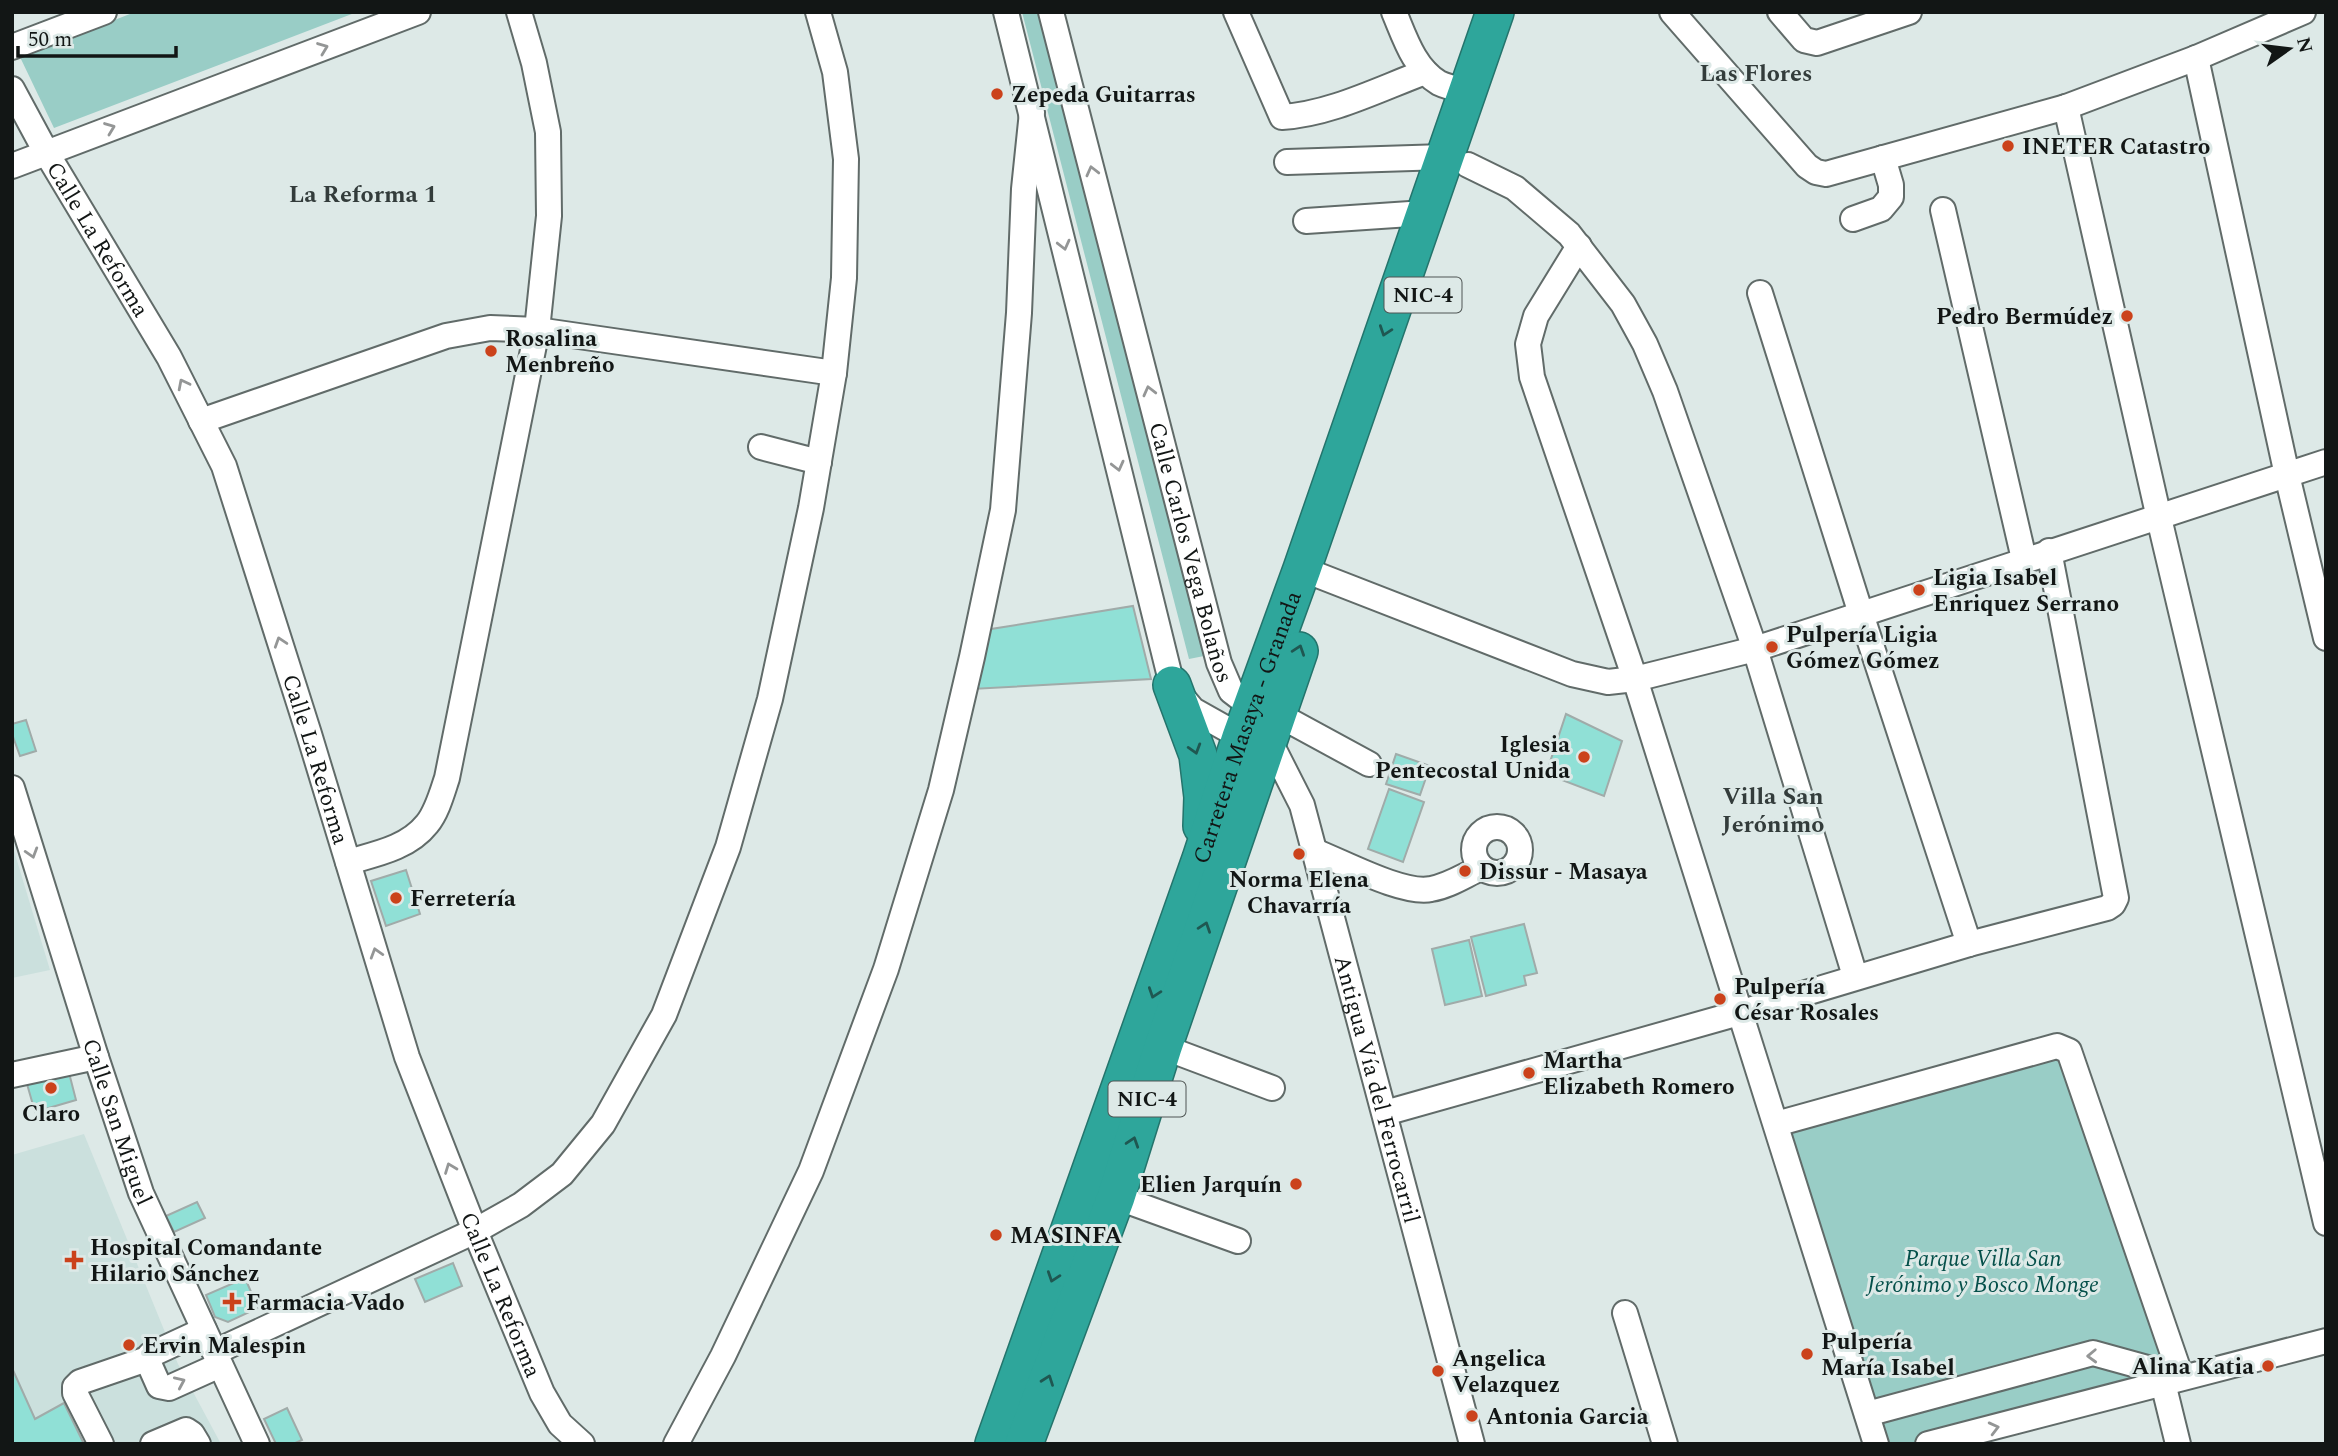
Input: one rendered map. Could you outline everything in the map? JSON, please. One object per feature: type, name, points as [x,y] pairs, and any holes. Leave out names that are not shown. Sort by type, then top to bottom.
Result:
[{"type":"highway","name":"Carretera Masaya - Granada","points":[[1313,573],[1425,213],[1456,161],[1466,91],[1496,12]]},
{"type":"highway","name":"Carretera Masaya - Granada","points":[[1024,1444],[1116,1197],[1260,725],[1456,161],[1521,12]]},
{"type":"highway","points":[[1172,685],[1198,755],[1203,797],[1201,859]]},
{"type":"highway","name":"Carretera Masaya - Granada","points":[[994,1444],[1201,859],[1260,725]]},
{"type":"street","points":[[12,47],[104,12]]},
{"type":"street","points":[[12,166],[418,12]]},
{"type":"street","points":[[348,862],[393,848],[411,839],[428,824],[447,779],[537,330],[549,215],[548,132],[534,63],[519,12]]},
{"type":"street","points":[[147,1359],[159,1386],[164,1389],[521,1205],[562,1174],[603,1124],[664,1015],[728,847],[770,699],[811,508],[834,373],[844,278],[846,159],[835,72],[818,12]]},
{"type":"street","name":"Calle Carlos Vega Bolaños","points":[[1006,12],[1172,685],[1192,710],[1260,725]]},
{"type":"street","name":"Calle Carlos Vega Bolaños","points":[[1051,12],[1219,663],[1231,691],[1260,725]]},
{"type":"street","points":[[1236,12],[1282,117],[1329,108],[1425,72]]},
{"type":"street","points":[[1394,12],[1412,54],[1425,72],[1441,84],[1466,91]]},
{"type":"street","points":[[1672,12],[1807,166],[1826,174],[2066,107],[2196,58],[2303,12]]},
{"type":"street","points":[[1780,12],[1804,40],[1810,43],[1817,43],[1871,20],[1909,12]]},
{"type":"street","points":[[2196,58],[2287,475],[2326,638]]},
{"type":"street","name":"Calle La Reforma","points":[[12,89],[46,152],[169,357],[224,466],[407,1057],[542,1393],[560,1424],[582,1444]]},
{"type":"street","points":[[2066,107],[2159,518],[2326,1223]]},
{"type":"street","points":[[676,1444],[723,1356],[810,1171],[886,968],[941,790],[1003,510],[1019,313],[1024,189],[1032,112]]},
{"type":"street","points":[[1853,219],[1881,209],[1891,197],[1891,185],[1884,158]]},
{"type":"street","points":[[1287,162],[1456,161],[1515,188],[1542,209],[1580,246],[1623,304],[1646,344],[1664,391],[1755,649],[1855,976]]},
{"type":"street","points":[[1943,210],[2024,559]]},
{"type":"street","points":[[1306,221],[1425,213]]},
{"type":"street","points":[[1580,246],[1536,316],[1528,344],[1532,377],[1635,679],[1876,1444]]},
{"type":"street","points":[[1760,293],[1969,944]]},
{"type":"street","points":[[201,421],[446,336],[490,328],[537,330],[834,373]]},
{"type":"street","points":[[761,447],[819,462]]},
{"type":"street","points":[[1313,573],[1572,674],[1608,682],[1635,679],[1755,649],[2326,462]]},
{"type":"street","points":[[1385,1113],[1739,1013],[1855,976],[2113,905],[2116,898],[2049,551]]},
{"type":"street","points":[[1260,725],[1369,764]]},
{"type":"street","name":"Antigua Vía del Ferrocarril","points":[[1260,725],[1302,805],[1472,1444]]},
{"type":"street","name":"Calle San Miguel","points":[[12,788],[141,1193],[257,1444]]},
{"type":"street","points":[[1314,851],[1406,888],[1429,890],[1445,886],[1481,868]]},
{"type":"street","points":[[1776,1124],[2057,1046],[2069,1051],[2172,1380],[2178,1444]]},
{"type":"street","points":[[1163,1047],[1272,1088]]},
{"type":"street","points":[[12,1075],[96,1057]]},
{"type":"street","points":[[1116,1197],[1238,1241]]},
{"type":"street","points":[[1625,1313],[1665,1444]]},
{"type":"street","points":[[101,1444],[75,1393],[75,1387],[80,1382],[147,1359],[150,1355],[204,1329]]},
{"type":"street","points":[[1928,1444],[2326,1340]]},
{"type":"street","points":[[1867,1414],[2094,1353],[2172,1380]]},
{"type":"street","points":[[153,1444],[186,1430],[198,1444]]},
{"type":"shaded area","points":[[12,844],[50,970],[12,978]]},
{"type":"shaded area","name":"Hospital Comandante Hilario Sánchez","points":[[84,1134],[178,1364],[221,1444],[12,1444],[12,1155]]},
{"type":"green space","points":[[135,12],[357,12],[54,128],[20,57]]},
{"type":"green space","points":[[1022,12],[1042,12],[1204,656],[1189,659]]},
{"type":"green space","name":"Parque Villa San Jerónimo y Bosco Monge","points":[[2057,1046],[2181,1377],[1928,1444],[1876,1444],[1776,1124]]},
{"type":"building","points":[[1133,606],[1151,679],[972,689],[985,630]]},
{"type":"building","name":"Iglesia Pentecostal Unida","points":[[1566,714],[1622,741],[1604,796],[1546,774]]},
{"type":"building","points":[[26,720],[36,751],[20,756],[12,734],[12,724]]},
{"type":"building","points":[[1396,754],[1430,766],[1420,795],[1386,784]]},
{"type":"building","points":[[1389,789],[1424,802],[1403,862],[1368,849]]},
{"type":"building","name":"Ferretería","points":[[406,870],[420,914],[386,926],[371,881]]},
{"type":"building","points":[[1524,924],[1537,973],[1524,976],[1526,985],[1486,996],[1471,937]]},
{"type":"building","points":[[1469,940],[1482,996],[1445,1005],[1432,949]]},
{"type":"building","name":"Claro","points":[[67,1065],[76,1100],[35,1112],[25,1077]]},
{"type":"building","points":[[197,1202],[205,1218],[174,1232],[166,1216]]},
{"type":"building","points":[[453,1263],[462,1286],[425,1302],[415,1279]]},
{"type":"building","name":"Farmacia Vado","points":[[245,1278],[258,1308],[228,1322],[215,1317],[206,1295]]},
{"type":"building","points":[[12,1368],[35,1419],[64,1403],[84,1444],[12,1444]]},
{"type":"building","points":[[287,1408],[302,1440],[293,1444],[276,1444],[264,1419]]},
{"type":"place","name":"Zepeda Guitarras","points":[[997,94]]},
{"type":"place","name":"INETER Catastro","points":[[2008,146]]},
{"type":"place","name":"Pedro Bermúdez","points":[[2127,316]]},
{"type":"place","name":"Rosalina Menbreño","points":[[491,351]]},
{"type":"place","name":"Ligia Isabel Enriquez Serrano","points":[[1919,590]]},
{"type":"place","name":"Pulpería Ligia Gómez Gómez","points":[[1772,647]]},
{"type":"place","name":"Iglesia Pentecostal Unida","points":[[1584,757]]},
{"type":"place","name":"Norma Elena Chavarría","points":[[1299,854]]},
{"type":"place","name":"Dissur - Masaya","points":[[1465,871]]},
{"type":"place","name":"Ferretería","points":[[396,898]]},
{"type":"place","name":"Pulpería César Rosales","points":[[1720,999]]},
{"type":"place","name":"Martha Elizabeth Romero","points":[[1529,1073]]},
{"type":"place","name":"Claro","points":[[51,1088]]},
{"type":"place","name":"Elien Jarquín","points":[[1296,1184]]},
{"type":"place","name":"MASINFA","points":[[996,1235]]},
{"type":"place","name":"Hospital Comandante Hilario Sánchez","points":[[74,1260]]},
{"type":"place","name":"Farmacia Vado","points":[[232,1302]]},
{"type":"place","name":"Ervin Malespin","points":[[129,1345]]},
{"type":"place","name":"Pulpería María Isabel","points":[[1807,1354]]},
{"type":"place","name":"Alina Katia","points":[[2268,1366]]},
{"type":"place","name":"Angelica Velazquez","points":[[1438,1371]]},
{"type":"place","name":"Antonia Garcia","points":[[1472,1416]]},
{"type":"district","name":"Las Flores","points":[[1756,73]]},
{"type":"district","name":"La Reforma 1","points":[[363,194]]},
{"type":"district","name":"Villa San Jerónimo","points":[[1773,810]]}]
